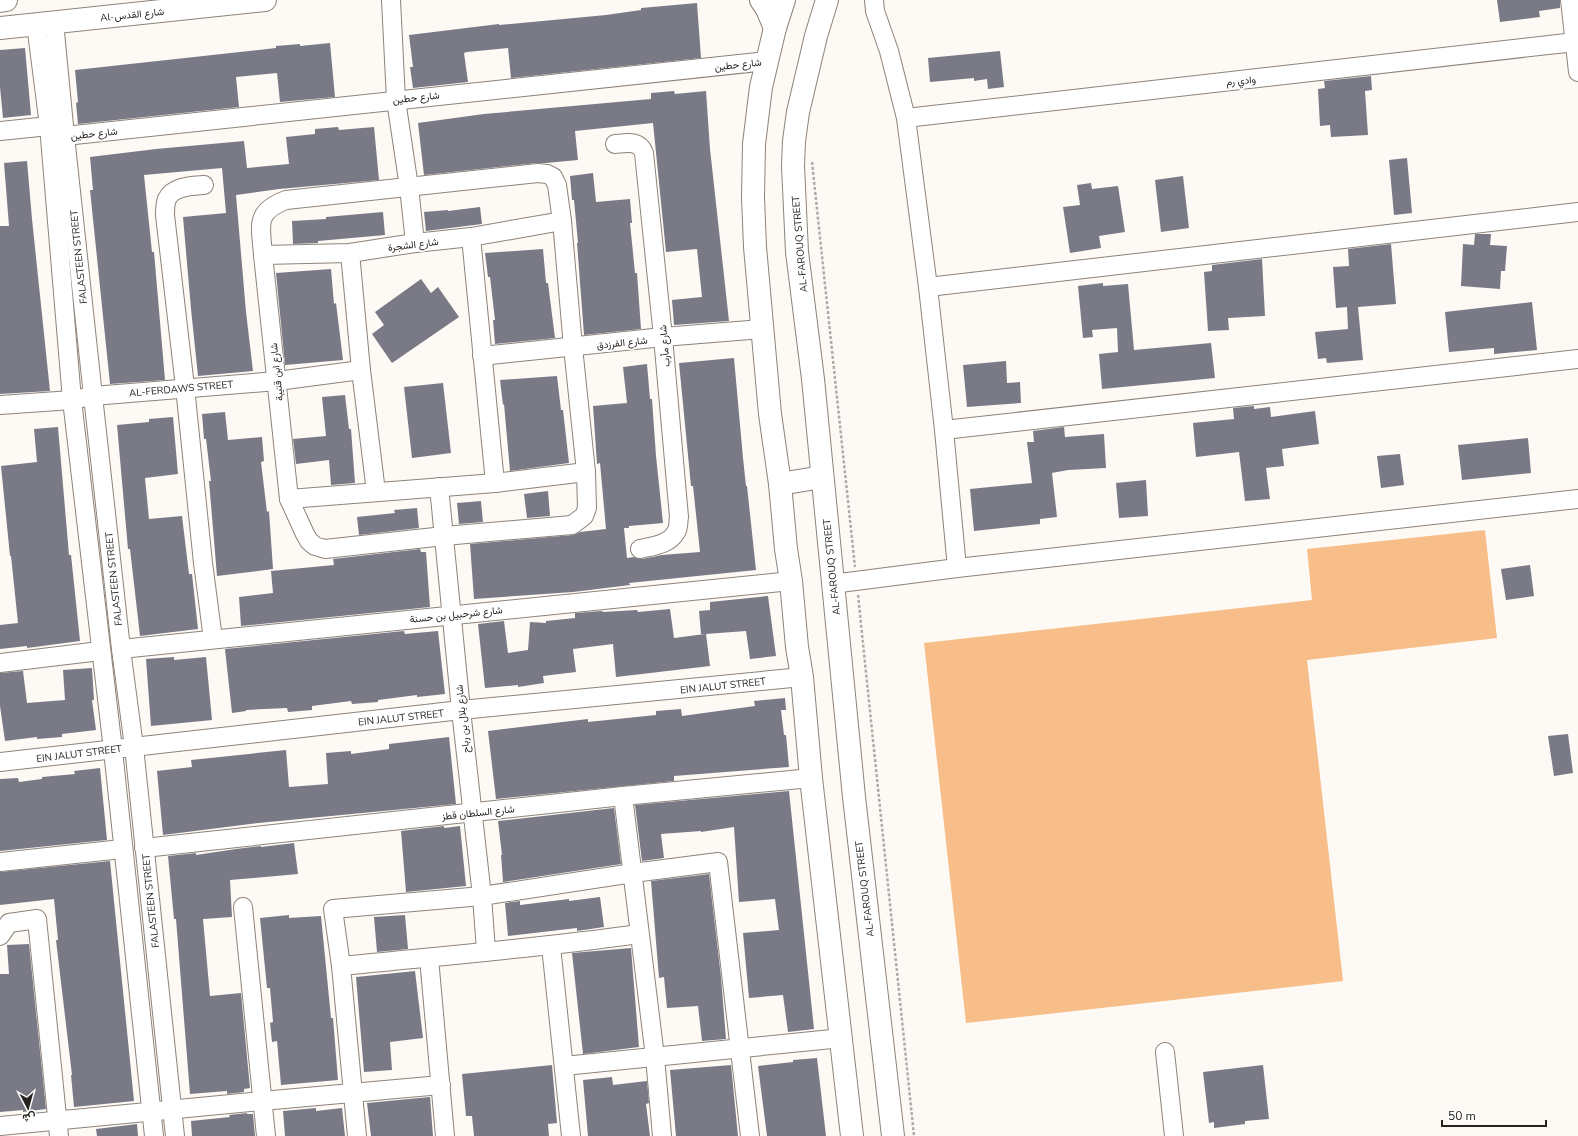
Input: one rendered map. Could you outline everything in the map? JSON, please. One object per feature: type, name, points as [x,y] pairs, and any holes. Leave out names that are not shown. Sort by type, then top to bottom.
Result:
[{"type":"main road","points":[[0,1],[6,0]]},
{"type":"main road","name":"Al-شارع القدس","points":[[0,28],[209,3],[265,0]]},
{"type":"main road","points":[[760,0],[767,9],[774,28]]},
{"type":"main road","points":[[784,0],[774,28],[761,87],[754,144],[753,197],[755,247],[770,414],[780,484],[852,1136]]},
{"type":"main road","name":"AL-FAROUQ STREET","points":[[827,0],[816,36],[798,112],[794,142],[793,166],[797,252],[813,379],[854,797],[893,1136]]},
{"type":"main road","points":[[780,484],[822,477]]},
{"type":"street","points":[[391,0],[396,100],[409,187],[415,242]]},
{"type":"street","points":[[874,0],[875,11],[889,51],[906,118],[928,287],[944,430],[957,568]]},
{"type":"street","points":[[1570,0],[1578,72]]},
{"type":"street","name":"FALASTEEN STREET","points":[[45,23],[49,126],[72,400],[100,651],[113,750],[122,849],[154,1136]]},
{"type":"street","name":"FALASTEEN STREET","points":[[45,23],[65,136],[121,649],[134,747],[175,1136]]},
{"type":"street","name":"وادي رم","points":[[906,118],[1575,42]]},
{"type":"street","name":"شارع حطين","points":[[65,136],[767,61]]},
{"type":"street","points":[[0,131],[49,126]]},
{"type":"street","name":"شارع مأرب","points":[[615,144],[636,143],[640,146],[644,154],[663,337],[679,517],[677,532],[669,540],[661,544],[640,549]]},
{"type":"street","name":"شارع ابن قتيبة","points":[[562,221],[557,185],[553,176],[538,173],[286,200],[267,210],[261,221],[263,256],[278,380],[289,498],[305,534],[309,541],[315,546],[325,549],[444,536],[572,525],[584,516],[587,508],[586,472]]},
{"type":"street","points":[[204,185],[184,187],[173,193],[167,199],[165,215],[203,563],[213,639]]},
{"type":"street","points":[[928,287],[1578,212]]},
{"type":"street","points":[[289,498],[495,483],[586,472],[562,221]]},
{"type":"street","name":"شارع الشجرة","points":[[263,256],[350,253],[415,242],[471,237],[562,221]]},
{"type":"street","points":[[471,237],[495,483]]},
{"type":"street","points":[[350,253],[361,370],[376,492]]},
{"type":"street","name":"شارع الفرزدق","points":[[482,356],[663,337],[762,329]]},
{"type":"street","points":[[944,430],[1578,359]]},
{"type":"street","name":"AL-FERDAWS STREET","points":[[0,405],[72,400],[93,396],[278,380],[361,370]]},
{"type":"street","name":"شارع بلال بن رباح","points":[[439,487],[451,615],[482,896],[486,951]]},
{"type":"street","points":[[832,584],[957,568],[1578,499]]},
{"type":"street","name":"شارع شرحبيل بن حسنة","points":[[121,649],[791,581]]},
{"type":"street","points":[[0,663],[100,651]]},
{"type":"street","name":"EIN JALUT STREET","points":[[0,762],[461,710],[802,678]]},
{"type":"street","name":"شارع السلطان قطز","points":[[144,848],[623,796],[812,778]]},
{"type":"street","points":[[623,796],[655,1057],[662,1136]]},
{"type":"street","points":[[0,862],[122,849]]},
{"type":"street","points":[[358,1136],[342,966],[334,909],[482,896],[633,873],[718,862],[750,1136]]},
{"type":"street","points":[[243,907],[266,1136]]},
{"type":"street","points":[[0,936],[9,923],[37,919],[58,1128]]},
{"type":"street","points":[[342,966],[486,951],[551,946],[639,934]]},
{"type":"street","points":[[551,946],[571,1136]]},
{"type":"street","points":[[429,958],[445,1136]]},
{"type":"street","points":[[564,1066],[842,1038]]},
{"type":"street","points":[[1165,1052],[1174,1136]]},
{"type":"street","points":[[0,1126],[58,1128],[151,1112],[441,1085]]},
{"type":"shaded area","points":[[1485,530],[1497,638],[1307,660],[1343,981],[966,1023],[924,643],[1312,600],[1307,549]]},
{"type":"building","points":[[1497,0],[1560,0],[1560,8],[1539,11],[1540,17],[1500,22]]},
{"type":"building","points":[[697,3],[701,58],[511,78],[508,48],[467,52],[464,53],[468,82],[413,88],[410,67],[413,67],[409,35],[499,24],[606,15],[641,10],[641,8]]},
{"type":"building","points":[[330,43],[335,97],[280,102],[277,73],[236,77],[239,107],[78,124],[76,103],[78,102],[75,70],[276,48],[276,46],[300,44],[300,46]]},
{"type":"building","points":[[25,48],[31,115],[3,118],[0,87],[0,50]]},
{"type":"building","points":[[1000,51],[1004,87],[988,89],[987,79],[974,81],[974,78],[930,82],[928,58]]},
{"type":"building","points":[[1371,76],[1372,90],[1365,91],[1368,135],[1331,137],[1330,125],[1320,126],[1318,89],[1325,88],[1324,81]]},
{"type":"building","points":[[674,91],[675,94],[706,91],[710,149],[729,321],[674,325],[672,300],[702,297],[697,249],[666,252],[653,123],[575,131],[578,160],[424,175],[418,123],[484,114],[651,99],[651,93]]},
{"type":"building","points":[[338,127],[339,130],[374,127],[379,180],[279,189],[236,195],[246,312],[253,371],[198,376],[183,217],[226,213],[222,168],[144,175],[152,252],[154,252],[165,380],[110,384],[90,190],[93,190],[90,157],[244,141],[247,168],[289,164],[286,137],[315,134],[315,129]]},
{"type":"building","points":[[1407,158],[1412,213],[1394,215],[1389,160]]},
{"type":"building","points":[[27,161],[50,391],[0,394],[0,226],[9,226],[4,163]]},
{"type":"building","points":[[593,173],[596,202],[630,199],[632,223],[630,223],[635,273],[637,273],[641,329],[584,335],[578,243],[570,176]]},
{"type":"building","points":[[1183,176],[1189,228],[1161,232],[1155,180]]},
{"type":"building","points":[[1091,183],[1092,189],[1118,186],[1125,232],[1099,236],[1101,248],[1070,253],[1063,207],[1080,205],[1077,185]]},
{"type":"building","points":[[480,207],[482,224],[426,231],[424,212]]},
{"type":"building","points":[[383,212],[385,235],[318,241],[318,243],[293,244],[292,221],[326,219],[326,217]]},
{"type":"building","points":[[1475,234],[1491,234],[1490,245],[1507,246],[1505,271],[1501,271],[1500,289],[1461,286],[1463,244],[1474,245]]},
{"type":"building","points":[[1391,244],[1396,304],[1358,307],[1363,360],[1327,363],[1326,358],[1318,359],[1315,332],[1348,329],[1347,307],[1336,308],[1333,267],[1349,266],[1348,249]]},
{"type":"building","points":[[543,249],[546,283],[548,283],[555,338],[495,344],[493,320],[495,320],[490,277],[488,277],[485,253]]},
{"type":"building","points":[[1262,259],[1265,316],[1228,318],[1229,330],[1208,331],[1204,272],[1212,271],[1212,265]]},
{"type":"building","points":[[331,269],[334,304],[336,303],[343,360],[285,365],[276,273]]},
{"type":"building","points":[[421,279],[431,293],[438,287],[459,317],[392,363],[372,334],[384,325],[375,312]]},
{"type":"building","points":[[1103,283],[1103,286],[1128,284],[1134,350],[1211,343],[1215,378],[1102,389],[1099,354],[1118,352],[1117,328],[1092,330],[1093,337],[1083,338],[1078,286]]},
{"type":"building","points":[[1532,302],[1537,350],[1494,354],[1494,348],[1449,352],[1445,312]]},
{"type":"building","points":[[734,358],[743,458],[756,570],[629,583],[630,585],[573,592],[474,599],[470,544],[573,535],[580,532],[606,529],[600,463],[597,464],[593,406],[627,403],[623,367],[647,364],[650,399],[652,399],[663,523],[629,526],[629,528],[624,528],[627,558],[634,557],[642,559],[662,555],[700,552],[693,486],[691,486],[679,363]]},
{"type":"building","points":[[1006,361],[1007,383],[1020,382],[1021,403],[967,407],[963,365]]},
{"type":"building","points":[[557,376],[561,410],[563,410],[569,463],[510,471],[504,404],[503,405],[500,380]]},
{"type":"building","points":[[443,383],[451,453],[412,458],[404,387]]},
{"type":"building","points":[[345,395],[349,429],[351,429],[355,483],[331,485],[329,460],[296,464],[293,439],[326,436],[322,397]]},
{"type":"building","points":[[1254,406],[1254,409],[1270,407],[1271,417],[1315,411],[1319,444],[1282,449],[1284,466],[1266,468],[1270,499],[1245,501],[1239,452],[1196,457],[1193,423],[1234,419],[1233,408]]},
{"type":"building","points":[[225,412],[228,440],[262,437],[264,461],[261,462],[267,512],[269,511],[273,569],[217,576],[209,481],[211,481],[206,439],[204,439],[202,414]]},
{"type":"building","points":[[173,417],[178,474],[145,478],[149,519],[182,516],[189,574],[192,574],[198,629],[140,636],[130,549],[128,549],[117,425],[149,422],[149,419]]},
{"type":"building","points":[[58,427],[69,555],[71,555],[80,641],[27,648],[27,646],[0,649],[0,625],[18,623],[1,466],[37,462],[34,429]]},
{"type":"building","points":[[1064,427],[1065,437],[1104,434],[1106,468],[1068,470],[1052,473],[1057,517],[1040,519],[1040,524],[974,531],[970,489],[1032,483],[1027,442],[1034,442],[1033,431]]},
{"type":"building","points":[[1528,438],[1531,473],[1462,480],[1458,445]]},
{"type":"building","points":[[1400,454],[1404,485],[1381,488],[1377,456]]},
{"type":"building","points":[[1146,480],[1148,516],[1119,518],[1116,483]]},
{"type":"building","points":[[548,491],[550,516],[527,518],[524,494]]},
{"type":"building","points":[[481,501],[483,522],[459,524],[457,503]]},
{"type":"building","points":[[417,508],[419,528],[359,535],[357,517],[395,513],[394,510]]},
{"type":"building","points":[[420,549],[421,552],[426,552],[430,607],[241,626],[239,597],[273,593],[271,571],[334,565],[333,559]]},
{"type":"building","points":[[1530,565],[1534,596],[1506,600],[1501,569]]},
{"type":"building","points":[[768,596],[776,656],[750,659],[746,631],[706,634],[710,666],[616,677],[613,644],[573,649],[576,672],[543,676],[544,683],[518,687],[518,685],[485,688],[478,624],[504,621],[508,653],[528,650],[530,622],[546,623],[546,621],[575,618],[575,613],[637,610],[638,612],[670,609],[674,638],[705,634],[701,634],[699,611],[710,610],[710,602]]},
{"type":"building","points":[[404,631],[405,634],[438,631],[445,694],[417,697],[417,695],[378,700],[378,702],[352,704],[351,701],[312,706],[312,710],[288,712],[287,708],[246,710],[232,713],[225,649]]},
{"type":"building","points":[[174,657],[174,660],[206,657],[212,720],[151,726],[146,659]]},
{"type":"building","points":[[92,668],[94,700],[92,700],[96,730],[62,734],[62,737],[37,739],[37,737],[5,741],[0,706],[0,673],[23,671],[27,703],[65,700],[63,670]]},
{"type":"building","points":[[785,698],[786,710],[781,710],[784,735],[786,735],[789,767],[674,776],[674,781],[496,799],[488,731],[588,719],[588,722],[656,715],[656,711],[681,709],[682,716],[755,706],[754,701]]},
{"type":"building","points":[[1568,734],[1573,773],[1554,776],[1548,736]]},
{"type":"building","points":[[449,737],[456,804],[258,823],[163,835],[157,771],[192,767],[191,760],[286,750],[289,787],[328,784],[326,753],[351,751],[351,754],[389,749],[389,744]]},
{"type":"building","points":[[100,768],[107,840],[0,851],[0,779],[18,778],[19,782],[42,779],[42,777],[75,774],[74,771]]},
{"type":"building","points":[[789,791],[814,1029],[788,1032],[783,995],[749,998],[743,933],[779,930],[775,899],[739,902],[734,827],[701,832],[661,834],[664,858],[642,861],[635,805]]},
{"type":"building","points":[[614,808],[621,864],[503,882],[502,855],[498,821]]},
{"type":"building","points":[[444,826],[444,828],[460,826],[466,886],[406,892],[401,831]]},
{"type":"building","points":[[294,843],[298,874],[230,880],[232,917],[203,919],[210,996],[241,993],[250,1088],[244,1089],[244,1092],[227,1094],[227,1091],[190,1094],[176,919],[174,919],[168,856],[196,853],[196,855]]},
{"type":"building","points":[[110,861],[134,1101],[74,1107],[72,1075],[56,940],[58,940],[54,899],[0,905],[0,872]]},
{"type":"building","points":[[709,874],[721,977],[726,1039],[702,1041],[698,1006],[667,1008],[664,977],[659,978],[651,881]]},
{"type":"building","points":[[600,897],[604,927],[577,931],[577,928],[508,936],[505,903],[520,901],[520,905]]},
{"type":"building","points":[[289,915],[289,918],[321,916],[331,1018],[333,1018],[338,1080],[281,1085],[277,1041],[272,1042],[270,1023],[273,1022],[270,988],[267,988],[260,918]]},
{"type":"building","points":[[405,915],[408,949],[377,952],[374,917]]},
{"type":"building","points":[[29,944],[46,1109],[23,1112],[23,1110],[0,1112],[0,974],[9,974],[7,945]]},
{"type":"building","points":[[631,948],[639,1047],[583,1054],[572,953]]},
{"type":"building","points":[[415,971],[423,1038],[390,1042],[392,1070],[364,1072],[356,977]]},
{"type":"building","points":[[817,1058],[826,1136],[767,1136],[758,1066],[793,1062],[793,1060]]},
{"type":"building","points":[[552,1065],[557,1123],[548,1124],[549,1136],[474,1136],[472,1116],[466,1116],[462,1074]]},
{"type":"building","points":[[731,1065],[738,1136],[676,1136],[670,1070]]},
{"type":"building","points":[[1263,1065],[1269,1119],[1245,1121],[1245,1124],[1214,1128],[1214,1122],[1209,1123],[1203,1072]]},
{"type":"building","points":[[612,1077],[613,1085],[647,1081],[649,1103],[646,1104],[650,1136],[588,1136],[583,1080]]},
{"type":"building","points":[[430,1097],[433,1136],[371,1136],[367,1103]]},
{"type":"building","points":[[316,1108],[316,1111],[342,1108],[345,1136],[285,1136],[283,1111]]},
{"type":"building","points":[[247,1113],[253,1114],[255,1136],[192,1136],[191,1121],[230,1117],[229,1115]]},
{"type":"building","points":[[137,1124],[138,1136],[97,1136],[96,1129]]}]
